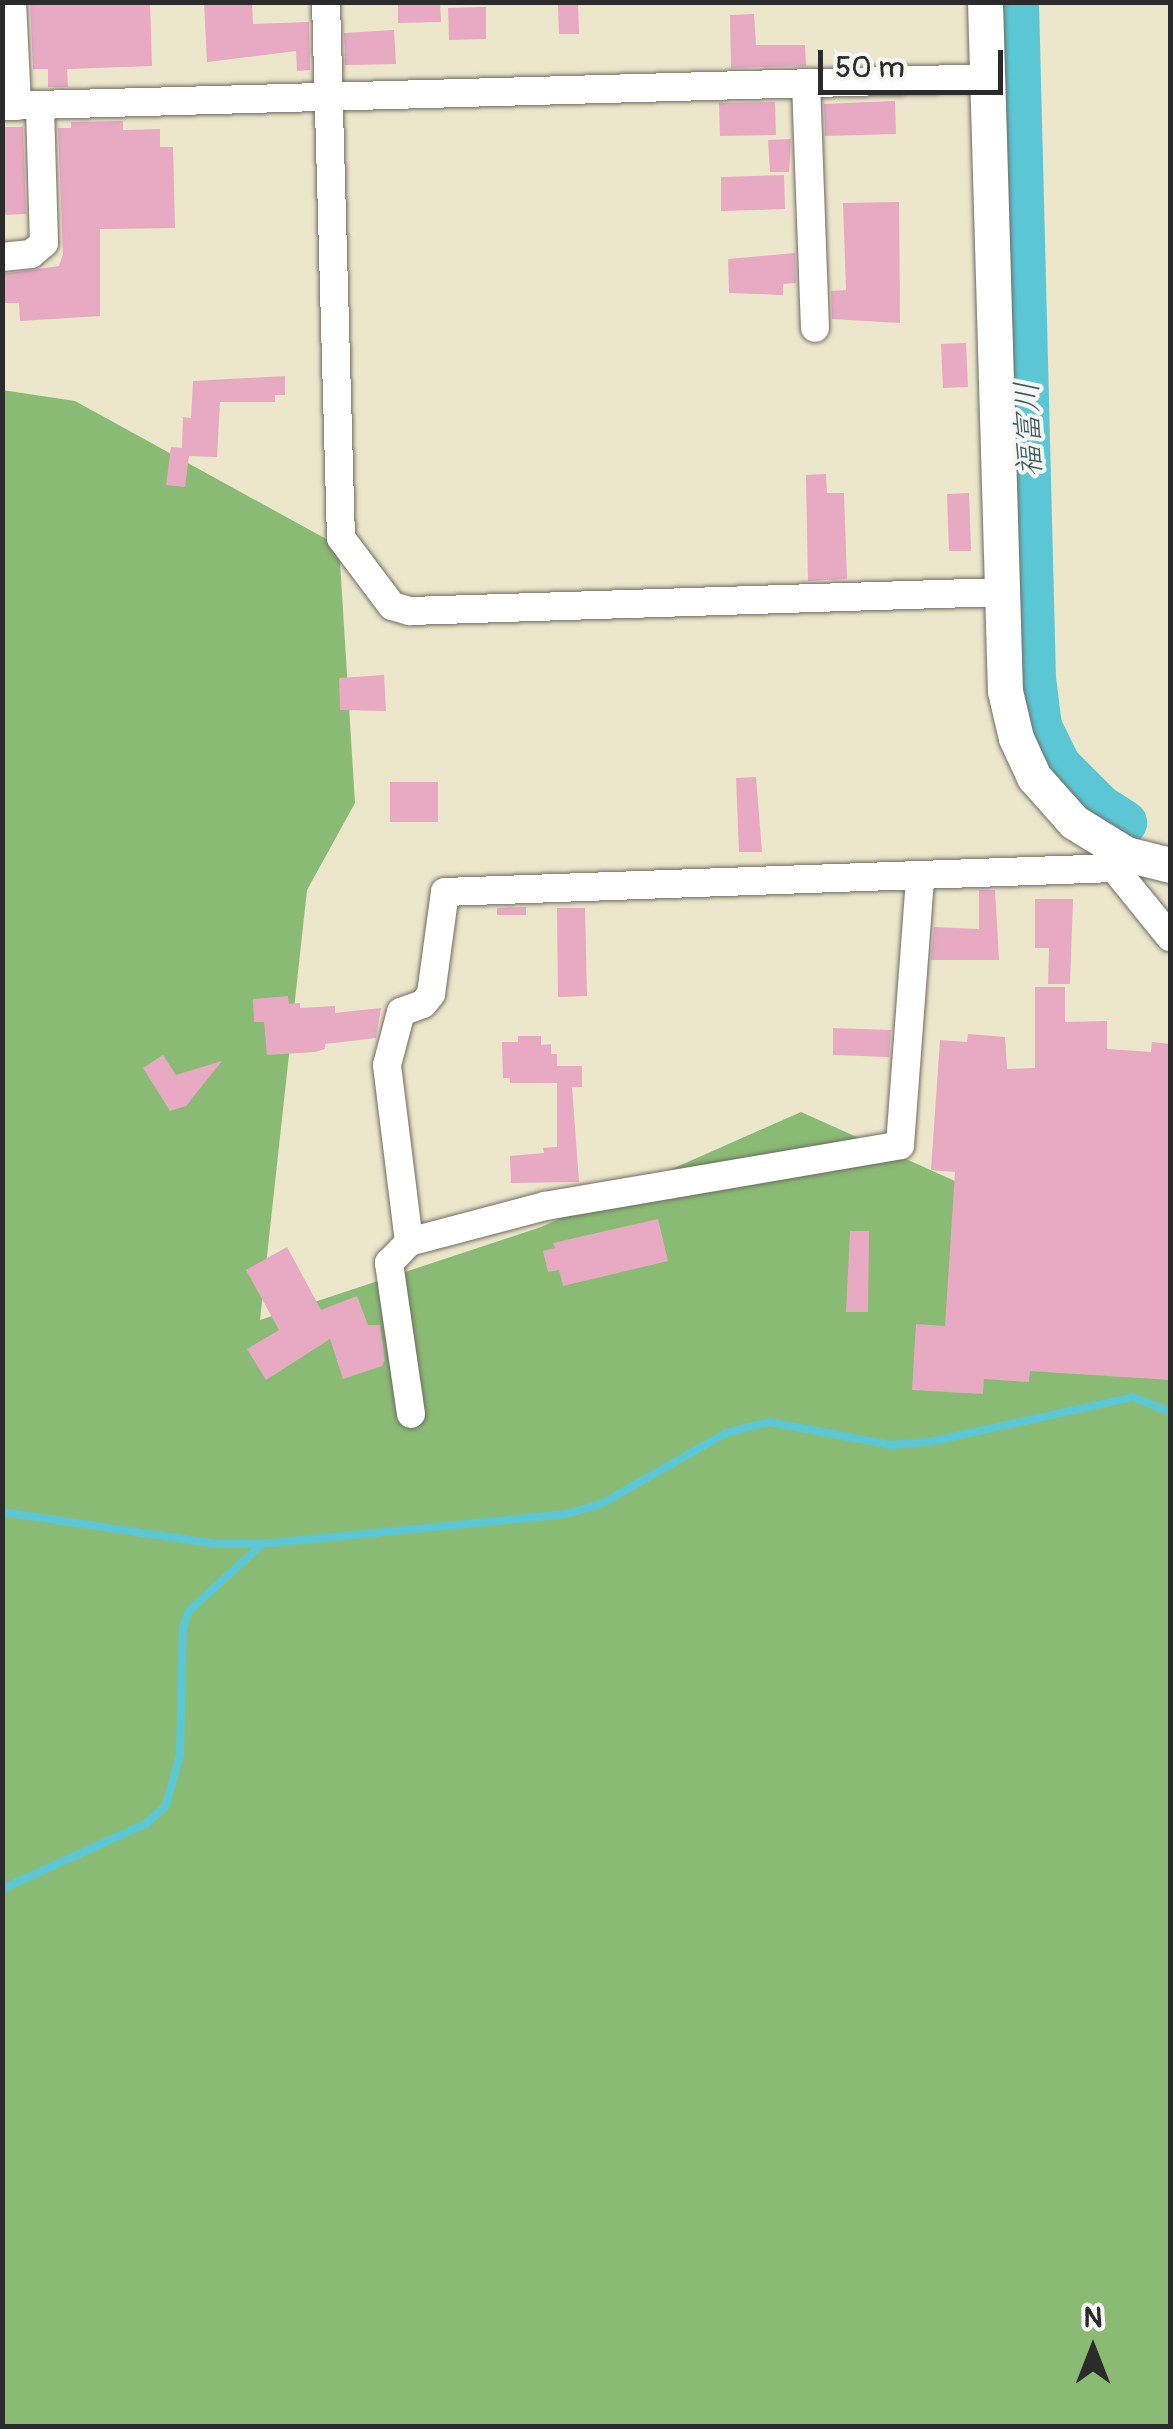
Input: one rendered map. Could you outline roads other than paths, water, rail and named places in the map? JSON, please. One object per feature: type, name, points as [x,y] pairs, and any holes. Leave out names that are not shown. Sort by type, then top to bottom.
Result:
[{"type":"street","points":[[2,256],[32,254],[44,243],[20,106],[12,2]]},
{"type":"street","points":[[326,2],[341,538],[392,606],[410,611],[1002,592]]},
{"type":"street","points":[[986,2],[1005,691],[1016,738],[1028,764],[1074,822],[1120,861],[1170,936]]},
{"type":"street","points":[[20,106],[988,78]]},
{"type":"street","points":[[806,83],[815,328]]},
{"type":"street","points":[[409,1242],[387,1065],[401,1012],[423,1004],[431,994],[445,892],[920,876],[1120,861],[1170,865]]},
{"type":"street","points":[[411,1414],[389,1263],[409,1242],[546,1206],[900,1145],[920,876]]},
{"type":"waterway","name":"福富川","points":[[1016,2],[1033,678],[1039,726],[1058,765],[1099,806],[1124,822]]},
{"type":"waterway","points":[[2,1889],[147,1823],[166,1805],[180,1755],[183,1627],[189,1611],[262,1544],[566,1514],[601,1504],[726,1433],[769,1422],[891,1445],[929,1442],[1133,1397],[1170,1412]]},
{"type":"waterway","points":[[2,1512],[217,1544],[261,1544]]}]
